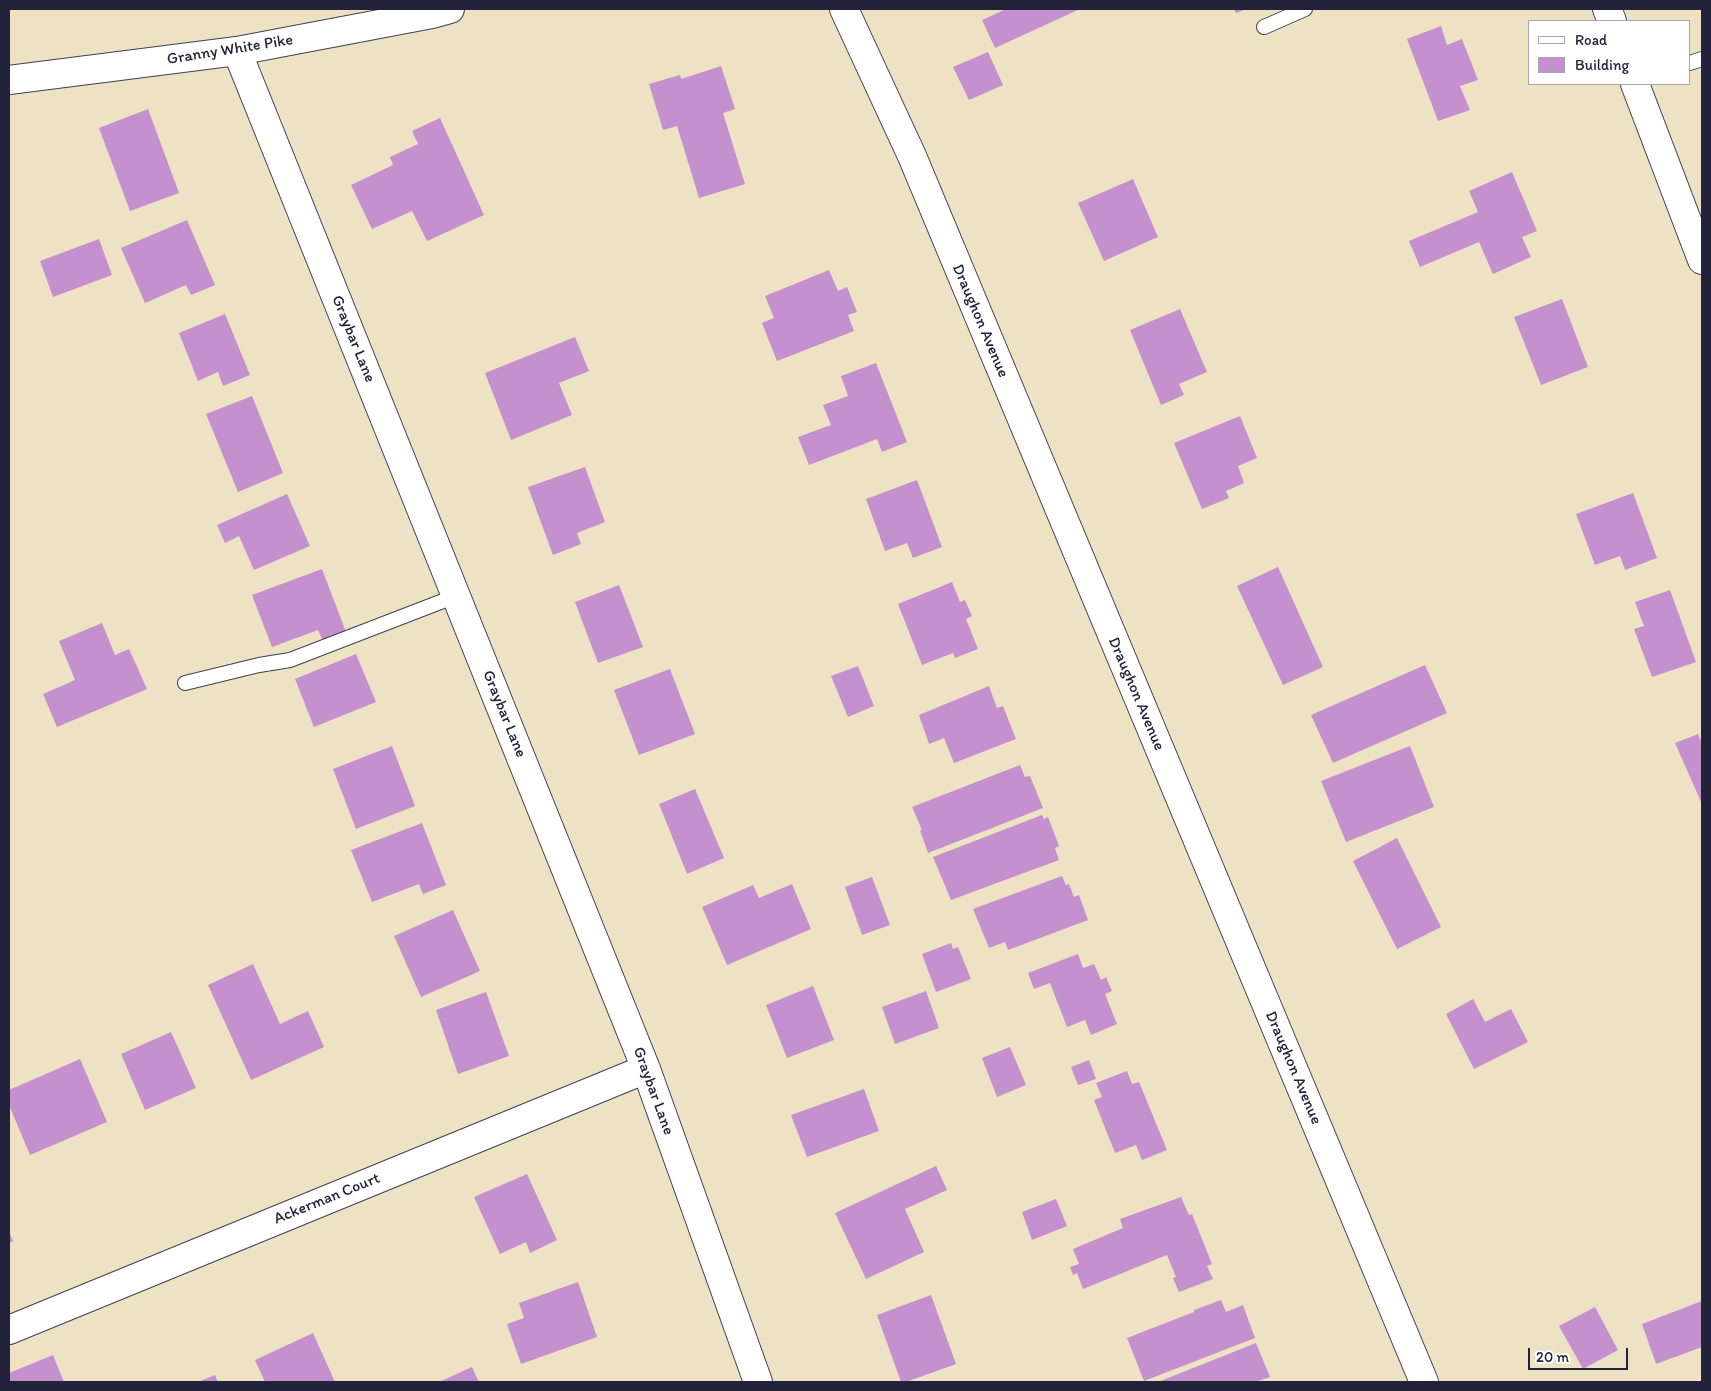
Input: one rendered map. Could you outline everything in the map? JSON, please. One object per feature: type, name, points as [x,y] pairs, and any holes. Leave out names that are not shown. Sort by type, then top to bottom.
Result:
[{"type":"street","name":"Draughon Avenue","points":[[844,9],[912,156],[1424,1382]]},
{"type":"street","name":"Granny White Pike","points":[[9,80],[237,51],[437,10]]},
{"type":"street","name":"Graybar Lane","points":[[237,51],[646,1068],[758,1382]]},
{"type":"street","points":[[1636,85],[1702,260]]},
{"type":"street","name":"Ackerman Court","points":[[9,1330],[646,1068]]},
{"type":"lane","points":[[1264,27],[1305,9]]},
{"type":"lane","points":[[185,683],[259,665],[290,660],[456,596]]},
{"type":"building","points":[[1006,9],[1080,9],[995,48],[982,20]]},
{"type":"building","points":[[1234,9],[1247,9],[1236,13]]},
{"type":"building","points":[[1441,26],[1447,45],[1462,39],[1478,80],[1460,86],[1470,110],[1438,121],[1407,39]]},
{"type":"building","points":[[988,52],[1003,85],[969,100],[953,67]]},
{"type":"building","points":[[721,66],[735,109],[723,113],[745,184],[699,198],[677,126],[663,130],[649,84],[680,75],[681,79]]},
{"type":"building","points":[[148,109],[179,193],[130,211],[99,128]]},
{"type":"building","points":[[440,118],[484,215],[427,241],[412,211],[372,229],[351,185],[393,165],[390,157],[418,144],[412,131]]},
{"type":"building","points":[[1512,172],[1537,231],[1522,237],[1531,257],[1493,274],[1479,242],[1420,267],[1409,241],[1478,212],[1469,191]]},
{"type":"building","points":[[1133,179],[1158,237],[1104,261],[1078,203]]},
{"type":"building","points":[[187,220],[215,285],[191,295],[186,285],[145,303],[121,248]]},
{"type":"building","points":[[99,239],[112,275],[53,297],[40,261]]},
{"type":"building","points":[[829,270],[838,291],[847,287],[857,312],[848,315],[854,331],[777,361],[762,323],[774,318],[765,296]]},
{"type":"building","points":[[1562,299],[1588,367],[1541,385],[1514,317]]},
{"type":"building","points":[[1180,309],[1207,372],[1179,384],[1184,395],[1161,405],[1130,330]]},
{"type":"building","points":[[225,314],[250,375],[223,386],[218,372],[198,381],[179,333]]},
{"type":"building","points":[[575,337],[589,371],[559,383],[572,415],[511,440],[485,373]]},
{"type":"building","points":[[876,363],[907,442],[882,452],[877,439],[809,465],[798,437],[831,425],[823,405],[848,396],[841,376]]},
{"type":"building","points":[[252,396],[283,473],[238,492],[206,414]]},
{"type":"building","points":[[1240,416],[1257,458],[1238,466],[1244,483],[1226,491],[1229,498],[1202,509],[1174,443]]},
{"type":"building","points":[[585,467],[605,522],[577,533],[581,544],[553,555],[528,487]]},
{"type":"building","points":[[917,480],[942,547],[913,558],[907,543],[885,551],[866,499]]},
{"type":"building","points":[[1633,493],[1657,558],[1625,570],[1620,556],[1595,565],[1576,514]]},
{"type":"building","points":[[287,494],[310,546],[254,570],[239,536],[225,543],[217,525]]},
{"type":"building","points":[[1278,567],[1323,667],[1283,685],[1237,586]]},
{"type":"building","points":[[322,569],[346,632],[323,641],[318,630],[272,647],[252,595]]},
{"type":"building","points":[[952,582],[960,602],[965,600],[972,616],[966,619],[978,649],[955,658],[953,653],[922,665],[898,604]]},
{"type":"building","points":[[619,585],[643,647],[598,663],[575,602]]},
{"type":"building","points":[[1670,590],[1696,662],[1652,677],[1634,629],[1644,626],[1635,602]]},
{"type":"building","points":[[102,623],[115,655],[129,649],[147,689],[57,727],[43,694],[75,680],[59,641]]},
{"type":"building","points":[[356,654],[376,702],[314,727],[295,679]]},
{"type":"building","points":[[1425,665],[1447,713],[1333,763],[1311,715]]},
{"type":"building","points":[[858,666],[874,706],[848,717],[831,676]]},
{"type":"building","points":[[670,669],[695,734],[639,755],[614,690]]},
{"type":"building","points":[[989,686],[997,708],[1003,706],[1016,739],[954,763],[944,738],[929,744],[919,715]]},
{"type":"building","points":[[1698,734],[1702,744],[1702,804],[1675,743]]},
{"type":"building","points":[[392,746],[415,806],[356,829],[333,769]]},
{"type":"building","points":[[1410,746],[1434,807],[1346,842],[1321,781]]},
{"type":"building","points":[[1020,765],[1025,777],[1030,776],[1043,808],[928,853],[920,830],[922,830],[912,807]]},
{"type":"building","points":[[695,789],[724,858],[687,874],[659,804]]},
{"type":"building","points":[[1042,815],[1044,819],[1048,817],[1059,846],[1055,848],[1059,860],[951,900],[933,857]]},
{"type":"building","points":[[422,823],[446,885],[423,894],[419,884],[372,902],[351,850]]},
{"type":"building","points":[[1397,838],[1441,927],[1397,949],[1353,861]]},
{"type":"building","points":[[1062,876],[1066,885],[1069,884],[1074,897],[1079,895],[1088,920],[1008,950],[1005,942],[989,948],[973,909]]},
{"type":"building","points":[[872,877],[890,925],[862,935],[845,887]]},
{"type":"building","points":[[792,884],[811,929],[727,965],[702,907],[753,885],[759,898]]},
{"type":"building","points":[[453,910],[480,971],[421,997],[394,936]]},
{"type":"building","points":[[951,943],[953,949],[958,947],[971,979],[936,992],[922,954]]},
{"type":"building","points":[[1078,954],[1083,968],[1094,964],[1101,980],[1106,977],[1112,991],[1105,994],[1117,1024],[1091,1035],[1085,1020],[1067,1027],[1050,983],[1034,989],[1028,973]]},
{"type":"building","points":[[253,964],[280,1024],[308,1011],[324,1047],[251,1080],[208,985]]},
{"type":"building","points":[[813,986],[834,1040],[787,1058],[766,1005]]},
{"type":"building","points":[[926,991],[939,1028],[895,1044],[882,1007]]},
{"type":"building","points":[[486,992],[509,1056],[458,1074],[436,1010]]},
{"type":"building","points":[[1473,999],[1485,1022],[1511,1009],[1528,1042],[1474,1069],[1446,1014]]},
{"type":"building","points":[[171,1032],[196,1088],[145,1110],[121,1054]]},
{"type":"building","points":[[1010,1047],[1026,1085],[997,1097],[982,1058]]},
{"type":"building","points":[[80,1059],[107,1122],[30,1155],[9,1105],[9,1090]]},
{"type":"building","points":[[1089,1060],[1096,1079],[1078,1085],[1071,1067]]},
{"type":"building","points":[[1127,1071],[1132,1084],[1139,1082],[1167,1150],[1142,1160],[1136,1145],[1115,1153],[1094,1100],[1102,1097],[1096,1083]]},
{"type":"building","points":[[864,1089],[879,1131],[807,1157],[791,1115]]},
{"type":"building","points":[[936,1166],[947,1190],[905,1209],[924,1252],[866,1279],[835,1213]]},
{"type":"building","points":[[527,1174],[557,1240],[530,1253],[526,1242],[500,1254],[474,1197]]},
{"type":"building","points":[[1181,1197],[1189,1215],[1192,1214],[1212,1264],[1207,1266],[1213,1279],[1179,1292],[1173,1278],[1176,1277],[1167,1255],[1083,1289],[1077,1273],[1073,1275],[1070,1267],[1079,1264],[1073,1249],[1123,1228],[1120,1219]]},
{"type":"building","points":[[1056,1199],[1067,1226],[1032,1240],[1022,1212]]},
{"type":"building","points":[[9,1231],[13,1241],[9,1243]]},
{"type":"building","points":[[578,1282],[597,1337],[521,1364],[507,1324],[524,1318],[519,1303]]},
{"type":"building","points":[[931,1295],[956,1364],[906,1382],[901,1382],[877,1315]]},
{"type":"building","points":[[1221,1300],[1226,1312],[1243,1305],[1255,1338],[1144,1381],[1127,1338]]},
{"type":"building","points":[[1702,1301],[1702,1347],[1656,1364],[1642,1324]]},
{"type":"building","points":[[1595,1307],[1618,1350],[1583,1369],[1559,1326]]},
{"type":"building","points":[[313,1333],[335,1382],[265,1382],[255,1360]]},
{"type":"building","points":[[1256,1343],[1270,1377],[1255,1382],[1158,1382]]},
{"type":"building","points":[[53,1355],[64,1382],[9,1382],[9,1373]]},
{"type":"building","points":[[472,1367],[479,1382],[439,1382]]},
{"type":"building","points":[[215,1375],[218,1382],[198,1382]]}]
